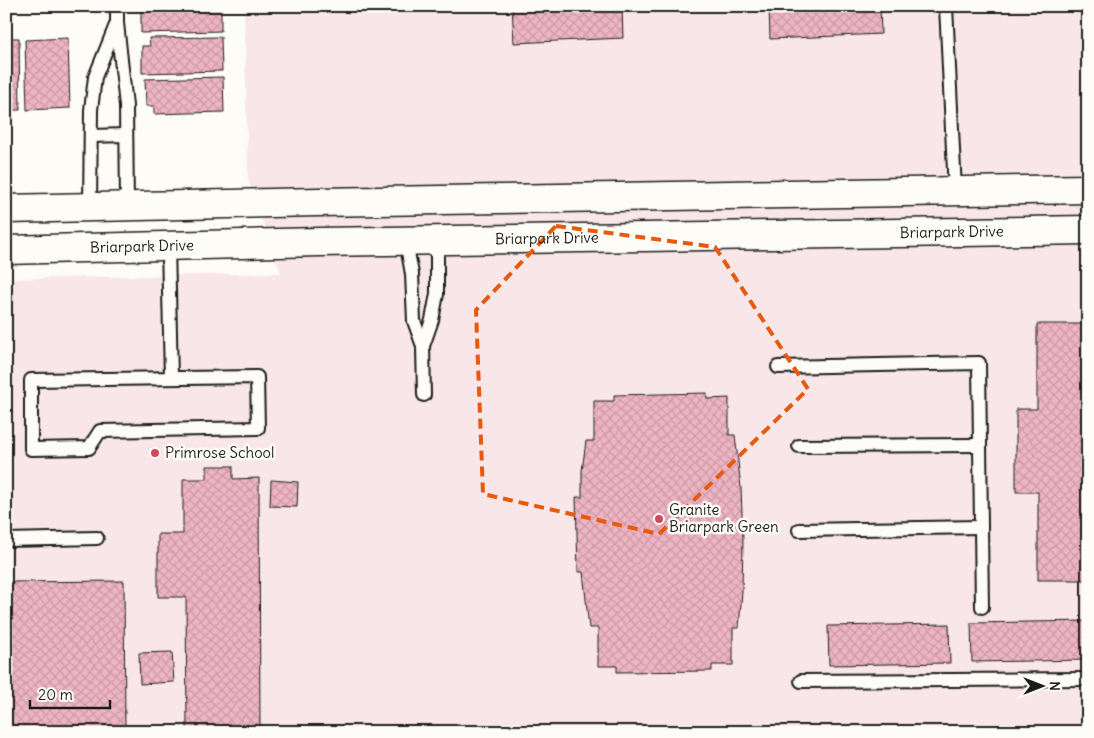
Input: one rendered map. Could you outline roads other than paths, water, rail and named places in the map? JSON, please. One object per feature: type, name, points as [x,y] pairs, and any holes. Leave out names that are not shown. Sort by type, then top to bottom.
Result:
[{"type":"street","points":[[6,209],[1088,189]]},
{"type":"street","name":"Briarpark Drive","points":[[6,250],[437,240],[1088,230]]},
{"type":"lane","points":[[117,6],[117,23],[126,106],[127,206]]},
{"type":"lane","points":[[946,6],[955,191]]},
{"type":"lane","points":[[90,207],[91,110],[95,77],[117,23]]},
{"type":"lane","points":[[91,136],[126,134]]},
{"type":"lane","points":[[423,346],[432,320],[437,294],[437,240]]},
{"type":"lane","points":[[406,241],[412,274],[414,321],[423,346],[424,395]]},
{"type":"lane","points":[[168,246],[171,378]]},
{"type":"lane","points":[[778,366],[979,363],[982,607]]},
{"type":"lane","points":[[257,377],[258,428],[100,431],[89,448],[31,449],[31,380],[171,378],[257,377]]},
{"type":"lane","points":[[799,446],[980,445]]},
{"type":"lane","points":[[799,530],[981,527]]},
{"type":"lane","points":[[6,540],[97,538]]},
{"type":"lane","points":[[801,682],[1088,679]]},
{"type":"place","name":"Primrose School","points":[[155,453]]},
{"type":"place","name":"Granite Briarpark Green","points":[[659,519]]}]
